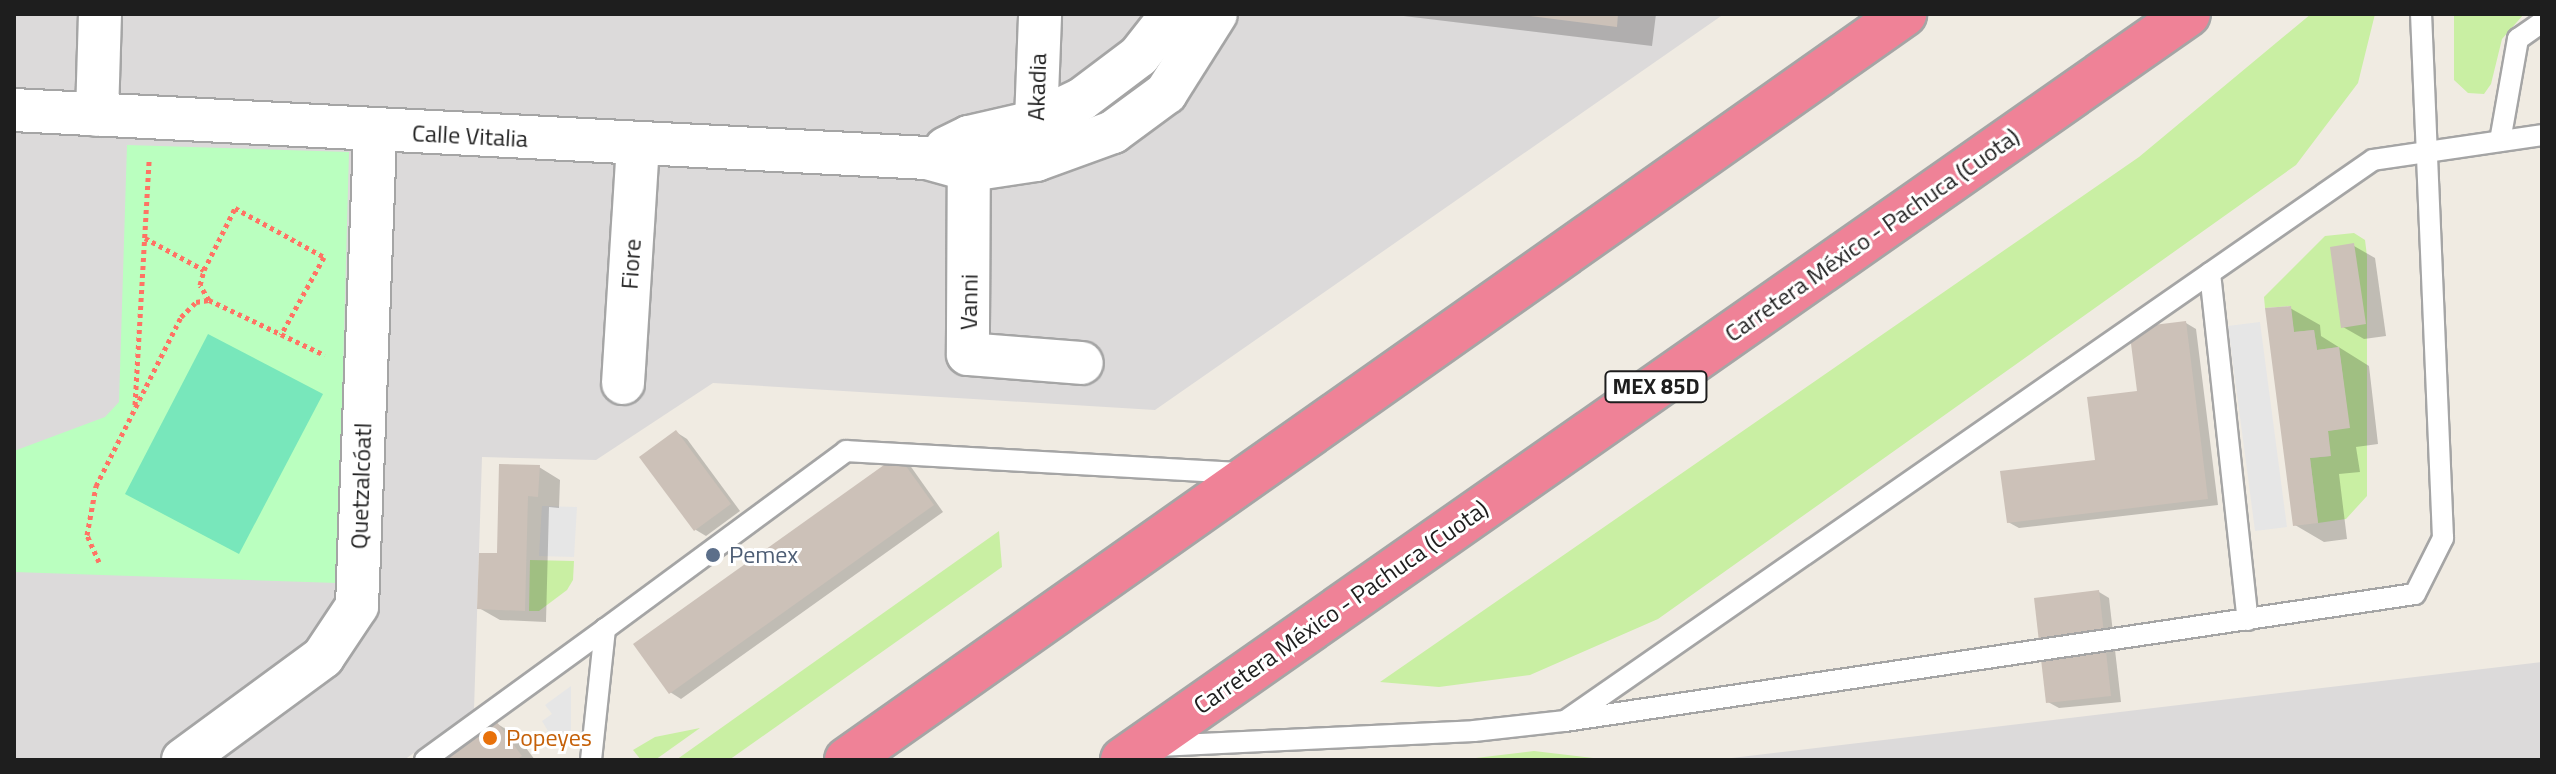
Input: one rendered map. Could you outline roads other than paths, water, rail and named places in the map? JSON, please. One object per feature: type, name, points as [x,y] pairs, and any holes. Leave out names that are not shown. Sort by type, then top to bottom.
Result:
[{"type":"highway","points":[[847,760],[1904,14]]},
{"type":"highway","name":"Carretera México - Pachuca (Cuota)","points":[[1133,753],[2188,14]]},
{"type":"street","points":[[97,115],[100,14]]},
{"type":"street","name":"Akadia","points":[[1035,141],[1040,14]]},
{"type":"street","name":"Calle Vitalia","points":[[1035,141],[1082,99],[1139,56],[1172,14]]},
{"type":"street","name":"Calle Vitalia","points":[[14,110],[638,146],[927,158],[1113,132],[1166,93],[1216,14]]},
{"type":"street","name":"Quetzalcóatl","points":[[183,760],[323,657],[357,606],[375,131]]},
{"type":"street","name":"Fiore","points":[[623,383],[638,146]]},
{"type":"street","name":"Vanni","points":[[970,153],[968,354],[1082,363]]},
{"type":"lane","points":[[1133,753],[1474,731],[1565,721],[2415,594],[2443,538],[2421,14]]},
{"type":"lane","points":[[2500,141],[2518,39],[2542,22]]},
{"type":"lane","points":[[1565,721],[2373,160],[2542,135]]},
{"type":"lane","points":[[2210,273],[2248,620]]},
{"type":"lane","points":[[425,760],[846,451],[1255,474]]},
{"type":"lane","points":[[591,760],[605,629]]},
{"type":"place","name":"Pemex","points":[[713,555]]},
{"type":"place","name":"Popeyes","points":[[490,738]]}]
